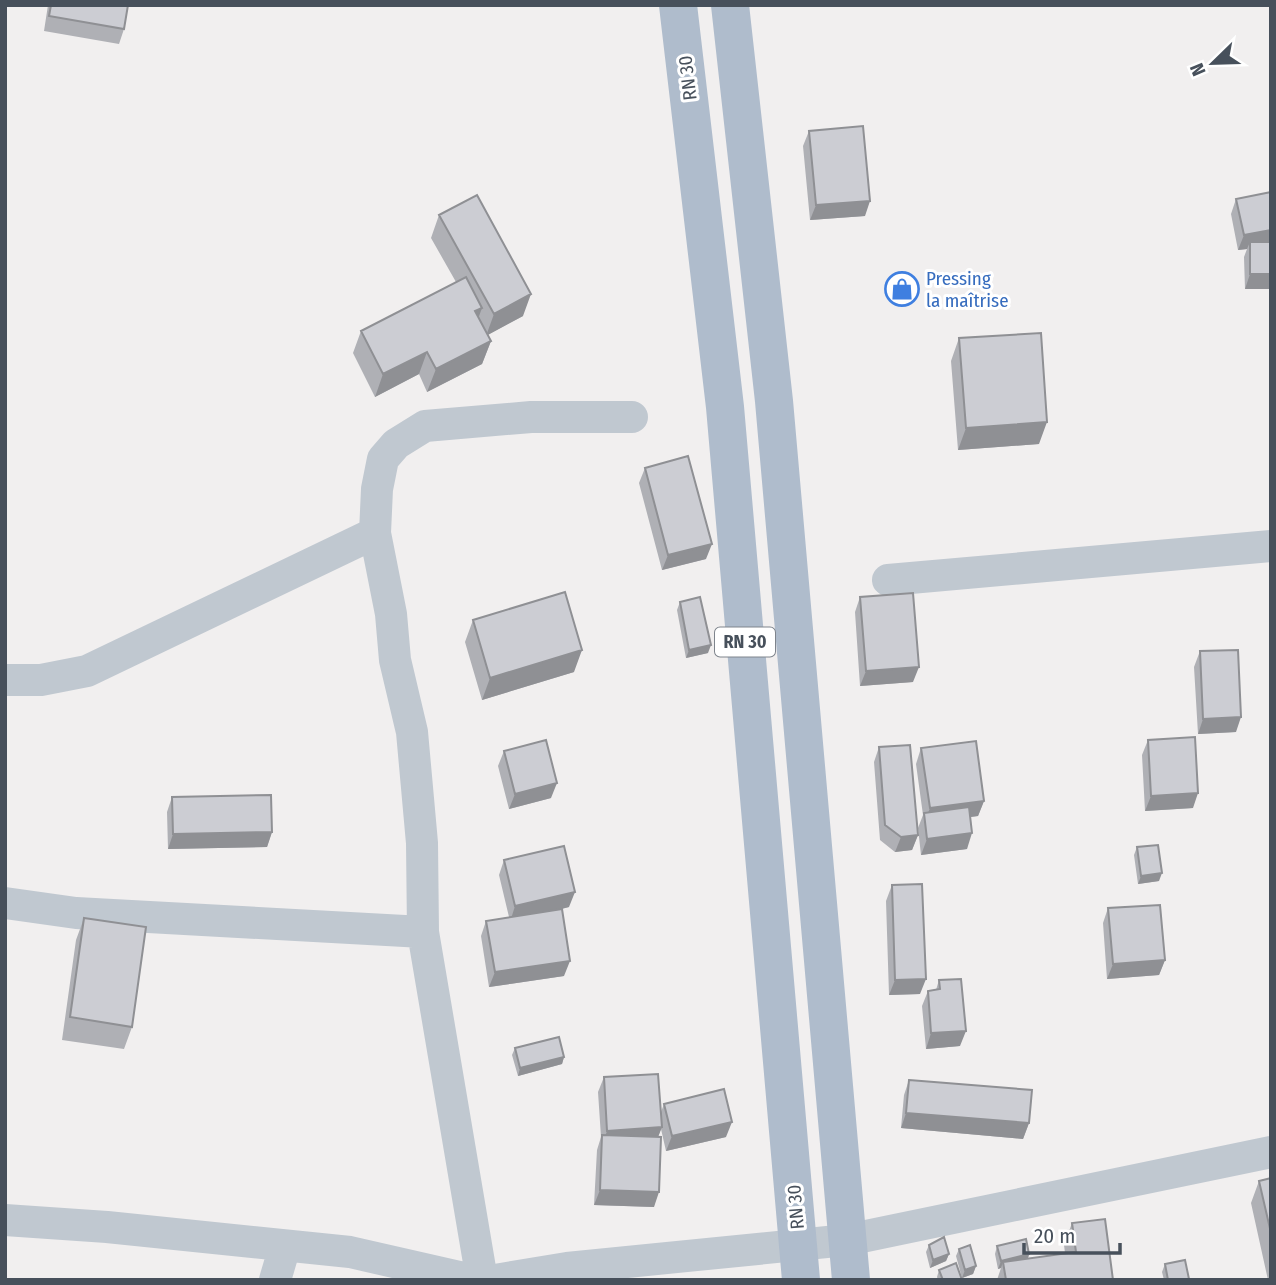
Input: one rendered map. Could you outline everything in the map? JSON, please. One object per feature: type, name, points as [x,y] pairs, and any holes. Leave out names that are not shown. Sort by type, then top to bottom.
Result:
[{"type":"main road","name":"RN 30","points":[[678,5],[725,407],[799,1262]]},
{"type":"main road","name":"RN 30","points":[[730,5],[774,401],[850,1280]]},
{"type":"street","points":[[482,1280],[423,932],[422,843],[412,732],[395,660],[391,614],[375,533],[377,489],[383,459],[396,444],[425,426],[531,418],[632,417]]},
{"type":"street","points":[[7,684],[87,671],[375,533]]},
{"type":"street","points":[[888,580],[1271,546]]},
{"type":"street","points":[[5,903],[76,913],[423,932]]},
{"type":"street","points":[[495,1280],[567,1268],[799,1262],[847,1240],[1271,1152]]},
{"type":"street","points":[[5,1220],[107,1227],[350,1252],[473,1280]]},
{"type":"street","points":[[275,1280],[285,1245]]},
{"type":"building","points":[[51,5],[128,5],[124,29],[49,16]]},
{"type":"building","points":[[863,126],[870,201],[816,205],[809,131]]},
{"type":"building","points":[[1271,192],[1271,230],[1244,235],[1236,199]]},
{"type":"building","points":[[477,195],[531,294],[494,314],[439,215]]},
{"type":"building","points":[[1250,242],[1271,242],[1271,274],[1250,274]]},
{"type":"building","points":[[466,277],[482,308],[475,311],[491,341],[436,369],[427,352],[383,374],[361,331]]},
{"type":"building","points":[[1041,333],[1047,422],[966,428],[959,338]]},
{"type":"building","points":[[688,456],[712,544],[668,555],[645,468]]},
{"type":"building","points":[[565,592],[582,650],[490,678],[473,620]]},
{"type":"building","points":[[913,593],[919,667],[866,671],[860,597]]},
{"type":"building","points":[[700,597],[711,645],[689,650],[680,602]]},
{"type":"building","points":[[1238,650],[1241,717],[1203,719],[1200,651]]},
{"type":"building","points":[[1195,737],[1198,793],[1151,796],[1148,740]]},
{"type":"building","points":[[546,740],[557,783],[515,794],[504,751]]},
{"type":"building","points":[[976,741],[984,801],[930,808],[921,748]]},
{"type":"building","points":[[910,745],[918,835],[901,837],[885,825],[879,747]]},
{"type":"building","points":[[271,795],[272,832],[173,834],[172,797]]},
{"type":"building","points":[[969,807],[972,833],[927,839],[924,813]]},
{"type":"building","points":[[1158,845],[1162,873],[1141,876],[1137,847]]},
{"type":"building","points":[[564,846],[575,892],[515,906],[504,860]]},
{"type":"building","points":[[922,884],[926,979],[895,980],[892,885]]},
{"type":"building","points":[[1160,905],[1165,960],[1113,964],[1108,908]]},
{"type":"building","points":[[562,909],[570,961],[495,972],[486,921]]},
{"type":"building","points":[[84,918],[146,927],[132,1027],[70,1017]]},
{"type":"building","points":[[961,979],[966,1031],[931,1033],[928,991],[940,989],[939,980]]},
{"type":"building","points":[[559,1037],[564,1057],[520,1068],[515,1048]]},
{"type":"building","points":[[658,1074],[662,1127],[607,1131],[604,1077]]},
{"type":"building","points":[[909,1080],[1032,1090],[1029,1123],[906,1113]]},
{"type":"building","points":[[724,1089],[732,1122],[672,1136],[664,1104]]},
{"type":"building","points":[[602,1135],[661,1137],[659,1192],[600,1190]]},
{"type":"building","points":[[1271,1178],[1271,1233],[1259,1181]]},
{"type":"building","points":[[1105,1219],[1113,1280],[1006,1280],[1003,1262],[1076,1252],[1072,1223]]},
{"type":"building","points":[[944,1237],[949,1254],[933,1260],[929,1245]]},
{"type":"building","points":[[1026,1239],[1029,1254],[1001,1261],[997,1246]]},
{"type":"building","points":[[970,1245],[976,1266],[965,1270],[959,1249]]},
{"type":"building","points":[[1185,1260],[1189,1279],[1168,1280],[1165,1264]]},
{"type":"building","points":[[956,1263],[962,1280],[943,1280],[939,1270]]},
{"type":"place","name":"Pressing la maîtrise","points":[[902,289]]}]
